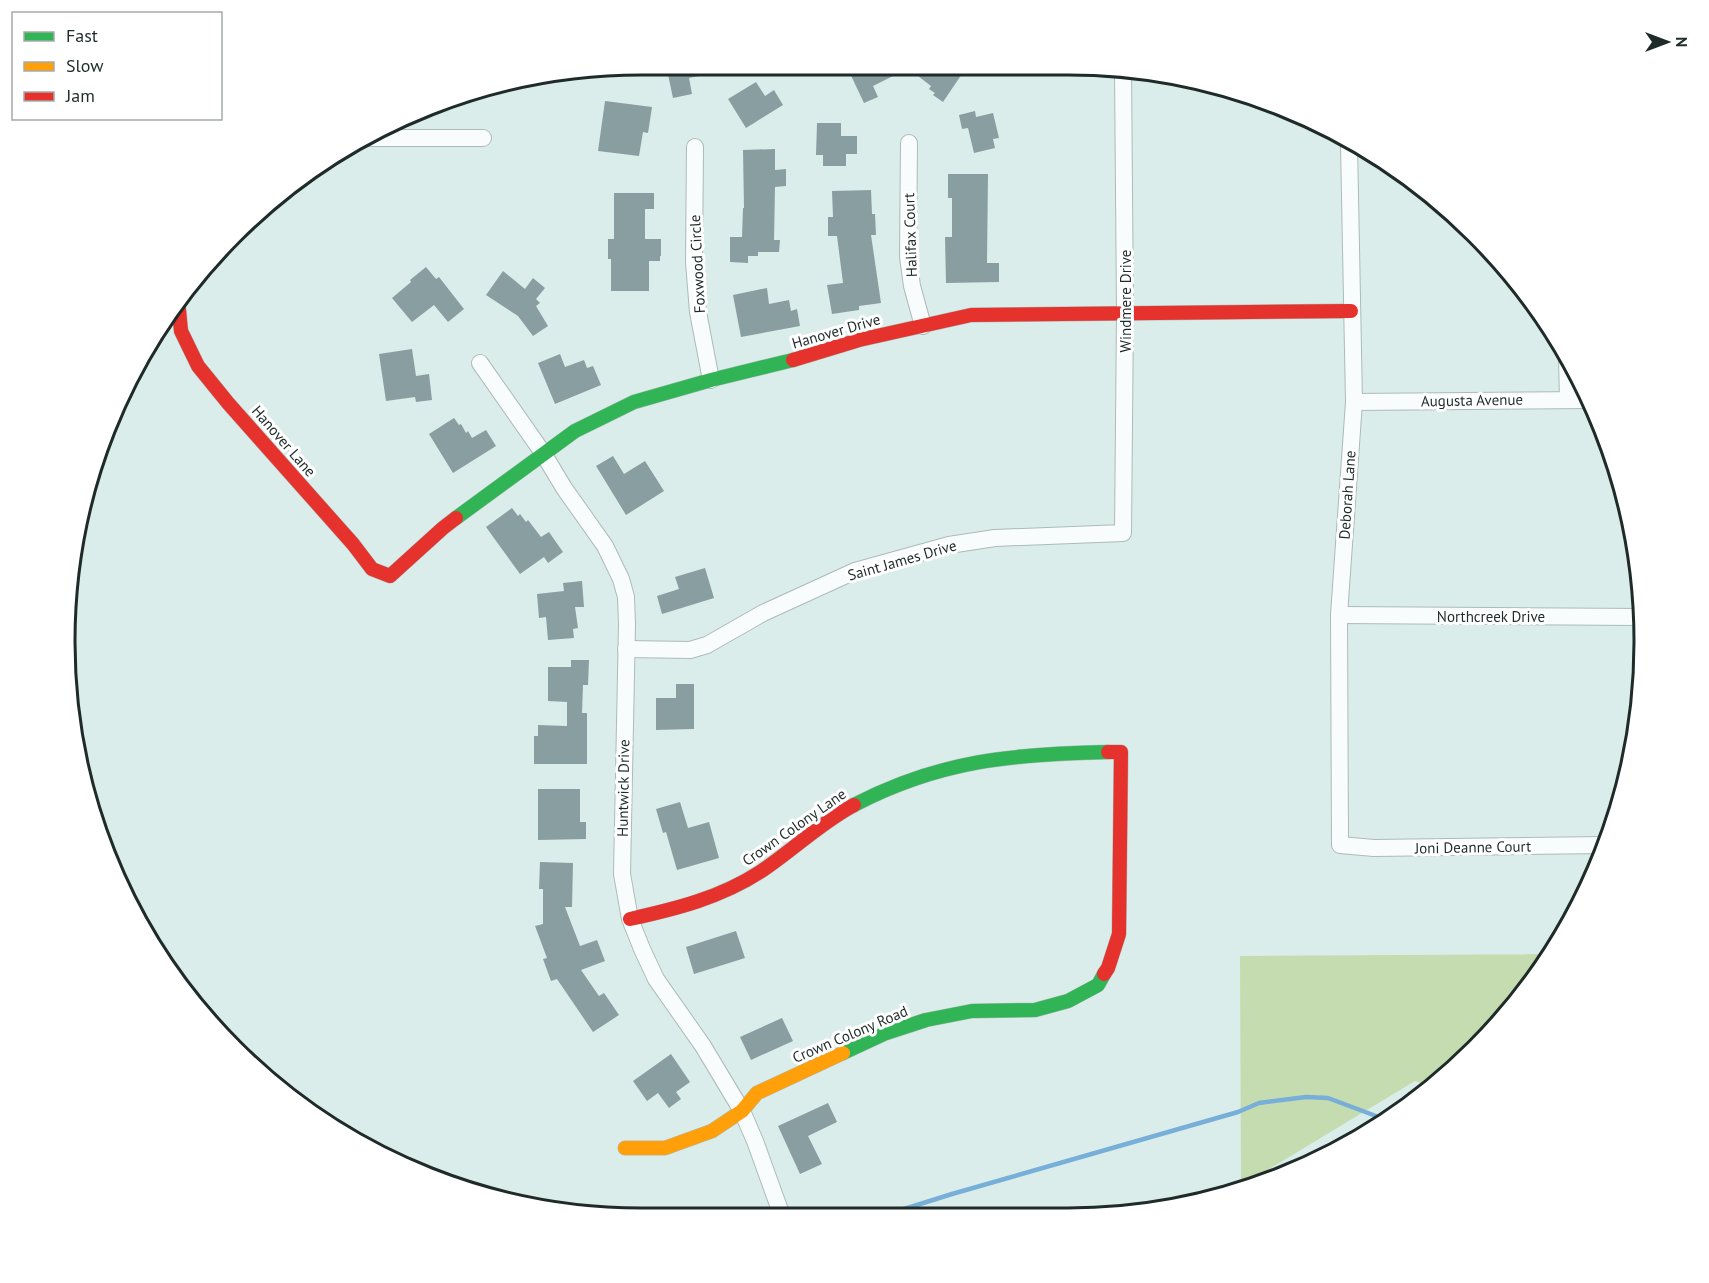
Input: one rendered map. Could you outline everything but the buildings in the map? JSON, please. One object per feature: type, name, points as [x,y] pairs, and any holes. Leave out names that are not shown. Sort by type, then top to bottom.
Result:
[{"type":"street","name":"Windmere Drive","points":[[1123,78],[1125,313],[1123,532]]},
{"type":"street","points":[[382,138],[483,138]]},
{"type":"street","name":"Halifax Court","points":[[909,143],[908,257],[912,286],[923,326]]},
{"type":"street","name":"Foxwood Circle","points":[[695,147],[694,262],[698,312],[711,380]]},
{"type":"street","name":"Deborah Lane","points":[[1340,845],[1339,615],[1354,402],[1349,150]]},
{"type":"street","name":"Hanover Drive","points":[[390,576],[443,528],[574,430],[634,402],[711,380],[795,360],[860,340],[971,315],[1352,311]]},
{"type":"street","name":"Hanover Lane","points":[[179,314],[181,331],[198,366],[353,544],[372,569],[390,576]]},
{"type":"street","name":"Huntwick Drive","points":[[480,363],[605,546],[621,579],[626,597],[627,624],[622,874],[630,919],[656,979],[710,1056],[742,1111],[779,1208]]},
{"type":"street","points":[[1567,375],[1568,399]]},
{"type":"street","name":"Augusta Avenue","points":[[1354,402],[1580,400]]},
{"type":"street","name":"Saint James Drive","points":[[626,650],[690,650],[706,645],[763,614],[855,571],[949,545],[995,538],[1123,532]]},
{"type":"street","name":"Northcreek Drive","points":[[1339,615],[1633,616]]},
{"type":"street","name":"Crown Colony Lane","points":[[630,919],[665,911],[732,888],[764,869],[850,807],[875,794],[929,773],[958,765],[1030,755],[1121,752]]},
{"type":"street","name":"Crown Colony Road","points":[[625,1148],[665,1148],[712,1131],[742,1111],[758,1093],[886,1033],[926,1020],[972,1011],[1035,1010],[1068,1001],[1098,985],[1108,968],[1119,934],[1121,752]]},
{"type":"street","name":"Joni Deanne Court","points":[[1340,845],[1374,848],[1596,846]]},
{"type":"green space","points":[[1540,954],[1493,1015],[1468,1042],[1421,1083],[1415,1081],[1262,1174],[1241,1181],[1240,956]]},
{"type":"waterway","points":[[907,1208],[1238,1112],[1259,1103],[1306,1097],[1328,1098],[1377,1116]]},
{"type":"traffic: fast","points":[[456,518],[575,431],[634,402],[793,360]]},
{"type":"traffic: fast","points":[[854,805],[917,778],[978,762],[1041,755],[1108,752]]},
{"type":"traffic: fast","points":[[843,1053],[886,1033],[926,1020],[972,1011],[1035,1010],[1068,1001],[1098,985],[1104,974]]},
{"type":"traffic: slow","points":[[625,1148],[665,1148],[712,1131],[742,1111],[757,1093],[843,1053]]},
{"type":"traffic: jam","points":[[793,360],[859,340],[971,315],[1351,311]]},
{"type":"traffic: jam","points":[[179,314],[181,331],[198,366],[353,544],[372,569],[390,576],[456,518]]},
{"type":"traffic: jam","points":[[1104,974],[1119,934],[1121,752],[1108,752]]},
{"type":"traffic: jam","points":[[630,919],[713,896],[745,881],[772,864],[829,820],[854,805]]}]
